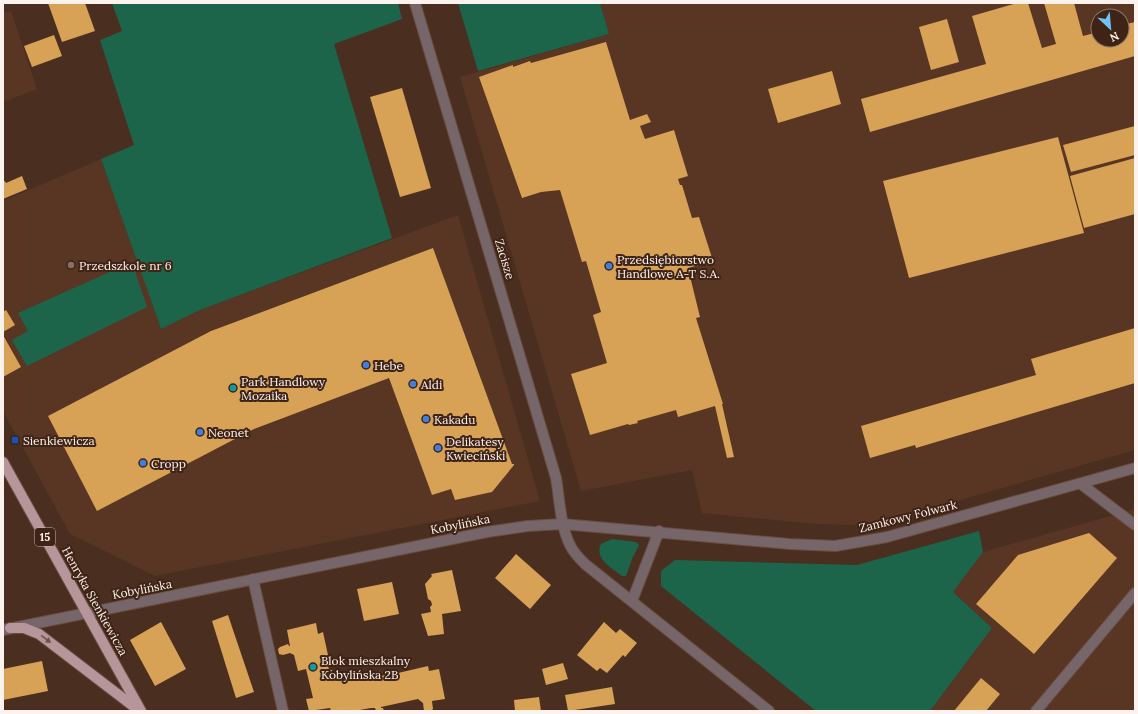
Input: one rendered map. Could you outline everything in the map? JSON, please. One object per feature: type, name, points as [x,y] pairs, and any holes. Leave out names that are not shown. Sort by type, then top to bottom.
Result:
[{"type":"main road","name":"Henryka Sienkiewicza","points":[[3,462],[140,711]]},
{"type":"main road","points":[[6,629],[24,628],[39,634],[140,711]]},
{"type":"street","name":"Zacisze","points":[[415,3],[556,478],[562,524]]},
{"type":"street","name":"Zamkowy Folwark","points":[[562,524],[659,531],[790,544],[835,546],[886,537],[1135,468]]},
{"type":"street","points":[[1081,484],[1135,525]]},
{"type":"street","name":"Kobylińska","points":[[6,629],[487,532],[528,526],[562,524]]},
{"type":"street","points":[[562,524],[571,548],[585,564],[764,710]]},
{"type":"street","points":[[632,602],[659,531]]},
{"type":"street","points":[[253,579],[283,711]]},
{"type":"street","points":[[1036,711],[1135,593]]},
{"type":"shaded area","points":[[600,3],[1135,3],[1135,450],[887,521],[855,525],[818,524],[702,513],[692,470],[581,491],[460,77],[609,34]]},
{"type":"shaded area","points":[[11,11],[37,89],[3,102],[3,13]]},
{"type":"shaded area","points":[[101,159],[161,329],[200,310],[458,215],[540,501],[155,576],[70,534],[3,411],[3,201]]},
{"type":"shaded area","points":[[1135,509],[1135,711],[930,711],[992,628],[953,592],[983,552]]},
{"type":"green space","points":[[112,3],[398,3],[402,19],[334,44],[392,238],[200,310],[161,329],[101,159],[134,145],[100,40],[122,31]]},
{"type":"green space","points":[[458,3],[600,3],[609,34],[478,71]]},
{"type":"green space","points":[[132,262],[147,307],[27,366],[12,340],[28,331],[18,313]]},
{"type":"green space","points":[[979,531],[983,552],[953,592],[992,628],[930,711],[816,711],[661,586],[661,571],[675,560],[857,565]]},
{"type":"green space","points":[[612,539],[636,542],[639,545],[626,576],[622,576],[605,563],[600,554],[599,549],[601,544]]},
{"type":"building","points":[[48,3],[85,3],[95,31],[62,42]]},
{"type":"building","points":[[1017,3],[1028,3],[1042,48],[1056,44],[1044,3],[1074,3],[1083,36],[1090,34],[1090,48],[1130,48],[1130,23],[1135,22],[1135,56],[870,132],[861,99],[986,64],[972,16]]},
{"type":"building","points":[[947,19],[959,62],[931,70],[919,27]]},
{"type":"building","points":[[54,35],[62,56],[32,67],[24,46]]},
{"type":"building","name":"Przedsiębiorstwo Handlowe A-T S.A.","points":[[606,42],[630,120],[647,114],[651,122],[640,126],[645,139],[674,130],[688,176],[678,179],[680,185],[682,185],[692,218],[699,217],[713,261],[688,268],[700,317],[696,318],[723,404],[734,457],[727,458],[715,406],[678,417],[676,410],[637,421],[638,423],[628,424],[590,435],[571,374],[607,363],[593,315],[601,312],[586,261],[582,262],[560,190],[541,192],[522,198],[479,77],[513,65],[513,67],[530,61],[531,63]]},
{"type":"building","points":[[832,71],[841,104],[778,123],[768,89]]},
{"type":"building","points":[[402,88],[431,188],[400,197],[370,97]]},
{"type":"building","points":[[1135,126],[1135,155],[1071,172],[1063,145]]},
{"type":"building","points":[[1058,137],[1084,233],[909,278],[883,181]]},
{"type":"building","points":[[1135,158],[1135,214],[1084,228],[1070,176]]},
{"type":"building","points":[[22,176],[27,189],[3,199],[3,182],[5,181],[6,183]]},
{"type":"building","name":"Park Handlowy Mozaika","points":[[433,248],[512,464],[514,464],[492,492],[455,500],[451,489],[432,495],[389,378],[254,429],[97,511],[48,416],[211,331]]},
{"type":"building","points":[[6,310],[15,325],[3,332],[3,312]]},
{"type":"building","points":[[1135,328],[1135,383],[916,448],[915,445],[870,458],[861,426],[1036,375],[1031,359]]},
{"type":"building","points":[[3,335],[21,367],[3,377]]},
{"type":"building","points":[[1089,533],[1117,558],[1034,654],[976,604],[1018,555]]},
{"type":"building","points":[[516,554],[551,585],[530,609],[495,578]]},
{"type":"building","points":[[452,570],[461,611],[442,614],[444,634],[428,636],[421,614],[431,612],[430,607],[432,605],[431,601],[428,599],[425,584],[432,576],[431,574]]},
{"type":"building","points":[[392,582],[399,614],[364,621],[357,589]]},
{"type":"building","points":[[228,615],[254,692],[236,698],[212,621]]},
{"type":"building","points":[[161,622],[186,669],[155,686],[130,640]]},
{"type":"building","points":[[604,622],[616,633],[620,629],[637,643],[625,657],[623,655],[607,673],[600,668],[597,671],[577,655]]},
{"type":"building","name":"Blok mieszkalny Kobylińska 2B","points":[[316,623],[318,634],[323,632],[328,655],[326,656],[329,670],[332,670],[334,681],[342,679],[342,682],[358,679],[357,676],[380,671],[381,676],[391,674],[392,679],[399,678],[398,673],[428,666],[429,671],[439,669],[445,699],[432,701],[433,709],[431,711],[424,711],[423,703],[418,699],[381,707],[384,711],[376,711],[375,708],[371,708],[354,711],[331,711],[330,708],[309,711],[306,699],[313,698],[306,669],[298,671],[294,655],[290,653],[283,655],[279,654],[278,649],[288,644],[290,646],[287,630]]},
{"type":"building","points":[[42,661],[48,691],[3,700],[3,669]]},
{"type":"building","points":[[563,663],[568,679],[546,685],[542,669]]},
{"type":"building","points":[[981,678],[1000,694],[986,711],[954,711]]},
{"type":"building","points":[[612,687],[615,704],[568,711],[565,695]]},
{"type":"building","points":[[539,697],[541,711],[515,711],[514,700]]},
{"type":"place","name":"Przedszkole nr 6","points":[[71,265]]},
{"type":"place","name":"Przedsiębiorstwo Handlowe A-T S.A.","points":[[609,266]]},
{"type":"place","name":"Hebe","points":[[366,365]]},
{"type":"place","name":"Aldi","points":[[413,384]]},
{"type":"place","name":"Park Handlowy Mozaika","points":[[233,388]]},
{"type":"place","name":"Kakadu","points":[[426,419]]},
{"type":"place","name":"Neonet","points":[[200,432]]},
{"type":"place","name":"Sienkiewicza","points":[[15,440]]},
{"type":"place","name":"Delikatesy Kwieciński","points":[[438,448]]},
{"type":"place","name":"Cropp","points":[[143,463]]},
{"type":"place","name":"Blok mieszkalny Kobylińska 2B","points":[[313,667]]}]
